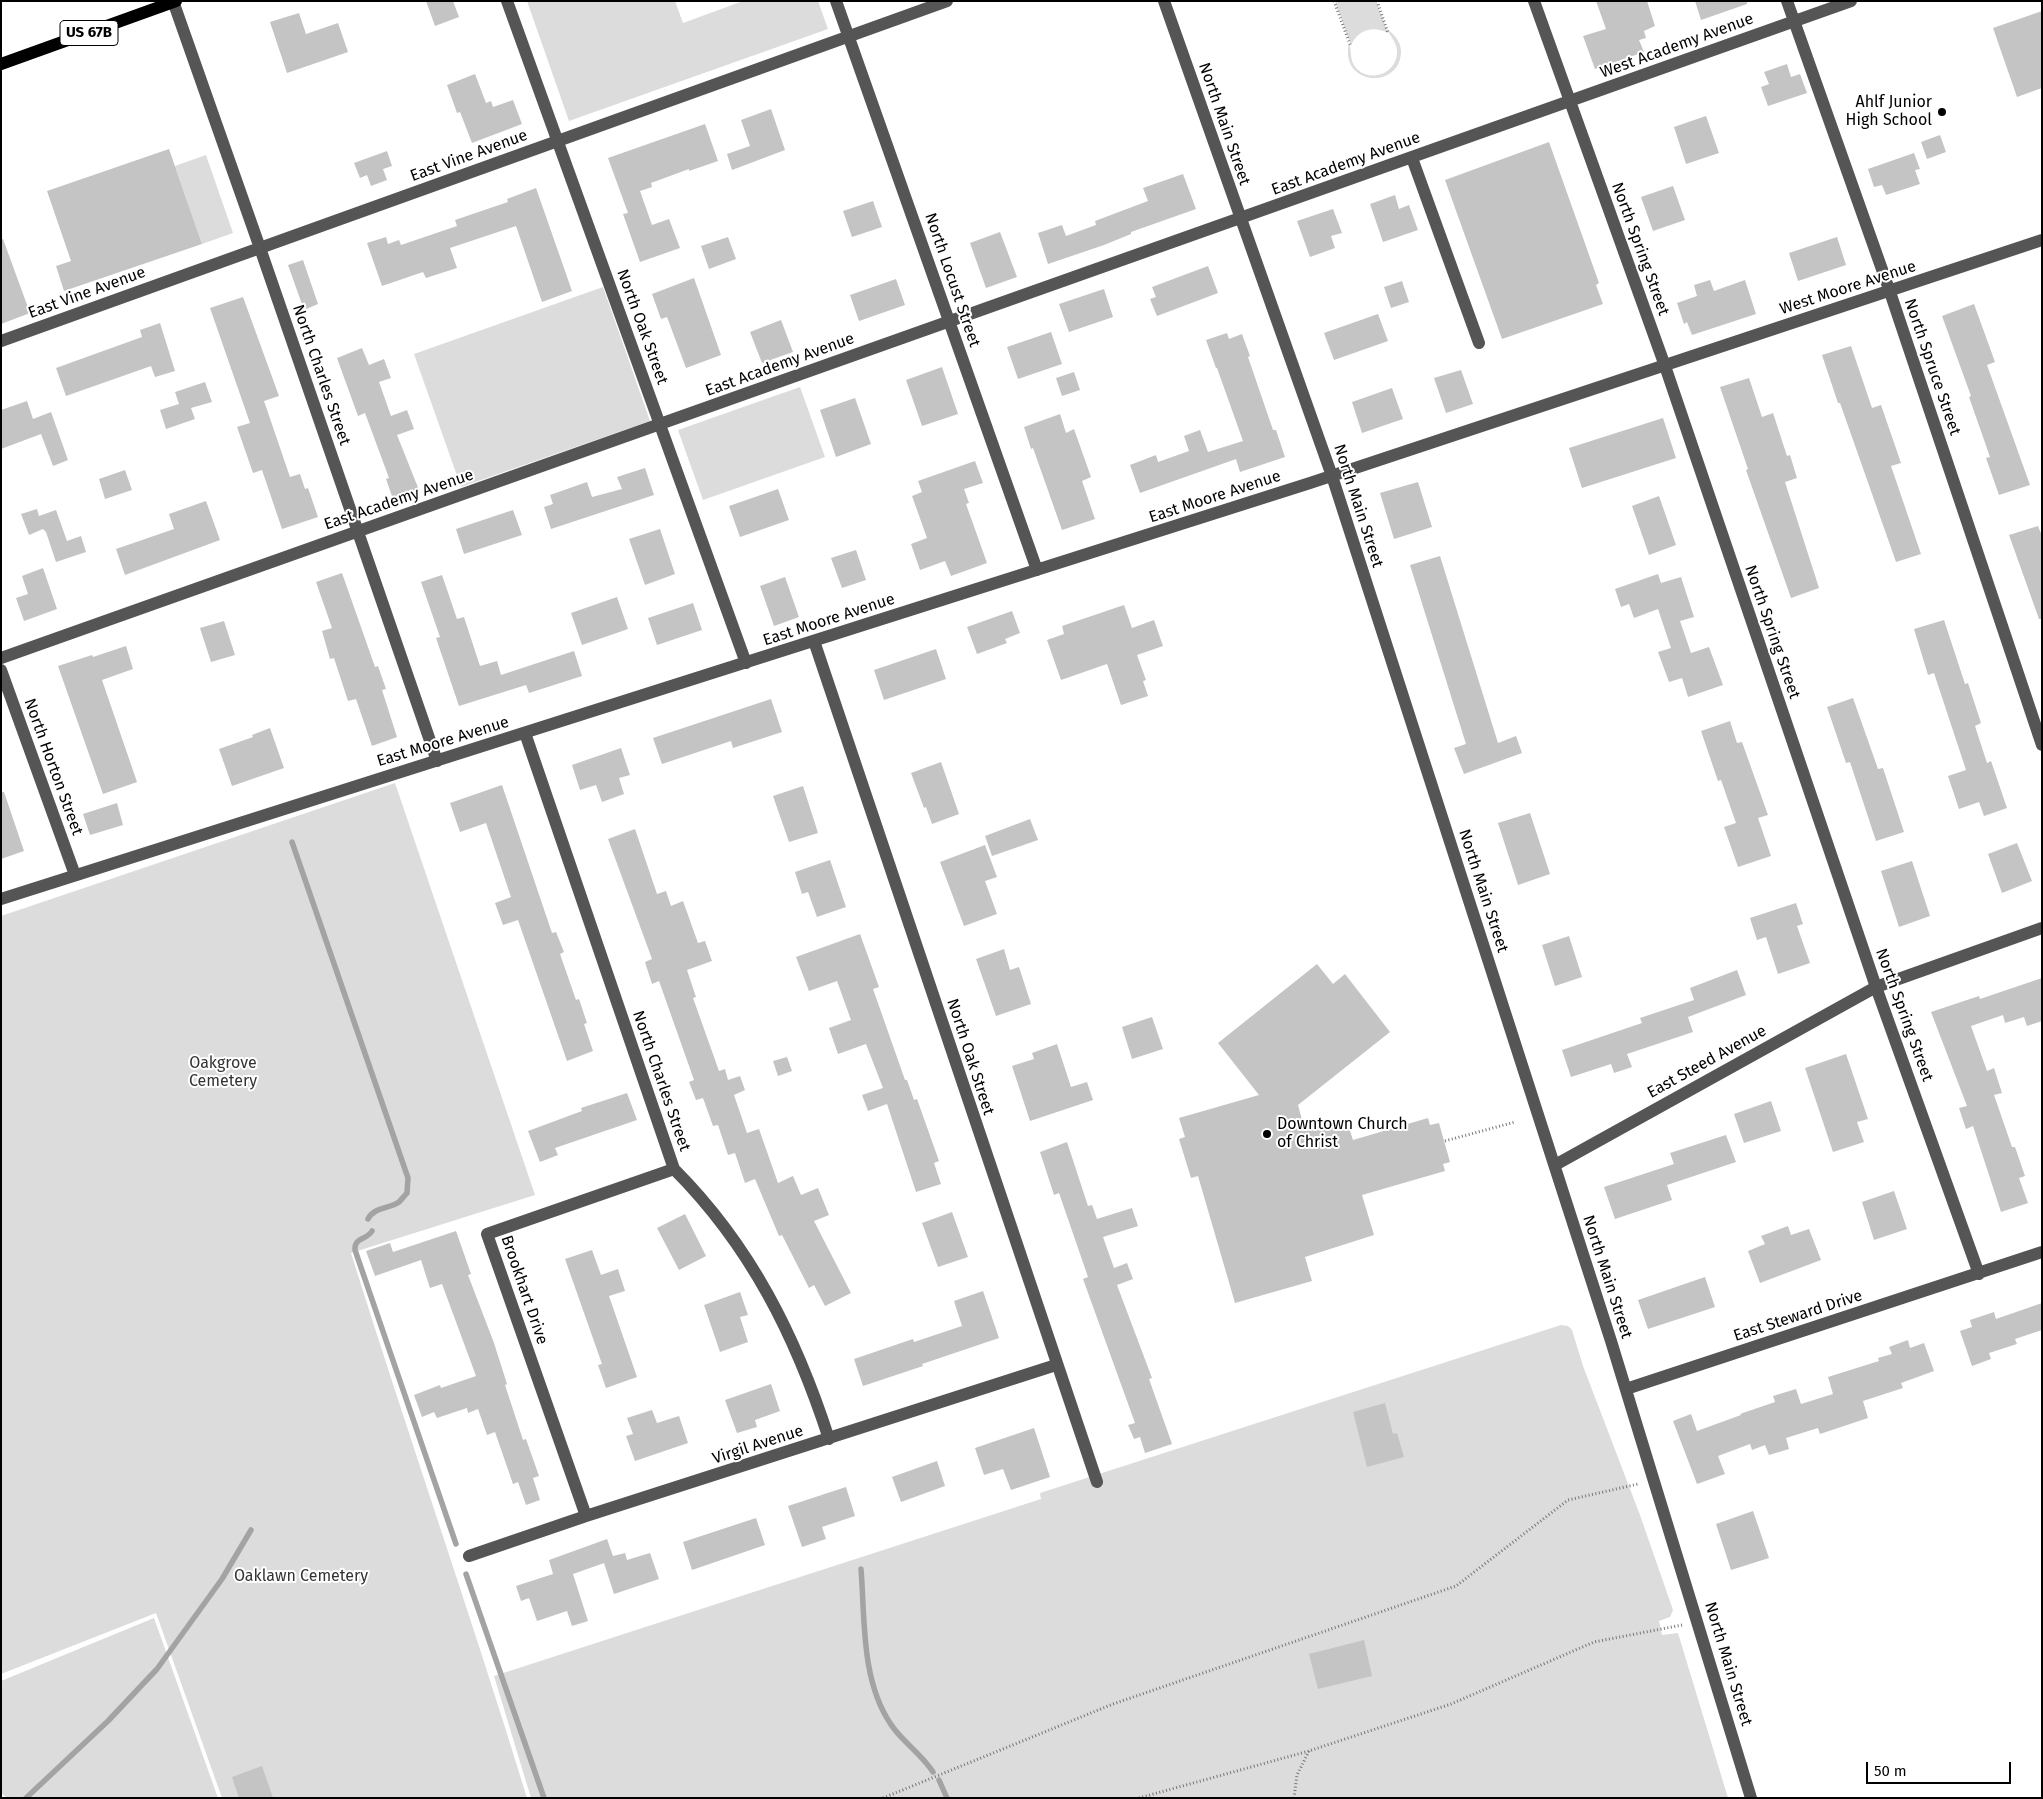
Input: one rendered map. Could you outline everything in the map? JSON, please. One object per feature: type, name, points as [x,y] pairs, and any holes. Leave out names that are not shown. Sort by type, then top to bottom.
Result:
[{"type":"main road","name":"US 67B","points":[[1,64],[174,2]]},
{"type":"street","name":"North Oak Street","points":[[507,1],[746,663]]},
{"type":"street","name":"North Locust Street","points":[[836,1],[1037,570]]},
{"type":"street","name":"East Vine Avenue","points":[[1,341],[947,1]]},
{"type":"street","name":"North Main Street","points":[[1164,1],[1332,476],[1626,1389],[1752,1798]]},
{"type":"street","name":"North Spring Street","points":[[1534,1],[1665,366],[1876,987],[1979,1274]]},
{"type":"street","name":"North Spruce Street","points":[[1787,1],[1890,292],[2042,745]]},
{"type":"street","name":"West Academy Avenue","points":[[1570,102],[1852,1]]},
{"type":"street","name":"North Charles Street","points":[[174,2],[437,761]]},
{"type":"street","name":"East Academy Avenue","points":[[1,658],[1570,102]]},
{"type":"street","points":[[1412,158],[1479,344]]},
{"type":"street","name":"West Moore Avenue","points":[[1665,366],[2042,240]]},
{"type":"street","name":"East Moore Avenue","points":[[1,899],[1332,476],[1665,366]]},
{"type":"street","name":"North Oak Street","points":[[814,641],[1096,1482]]},
{"type":"street","name":"North Horton Street","points":[[1,670],[74,876]]},
{"type":"street","name":"North Charles Street","points":[[525,733],[674,1169],[702,1196],[760,1279],[790,1335],[812,1386],[829,1439]]},
{"type":"street","name":"East Steed Avenue","points":[[1554,1165],[1876,987],[2042,928]]},
{"type":"street","name":"Brookhart Drive","points":[[586,1516],[487,1234],[674,1169]]},
{"type":"street","name":"East Steward Drive","points":[[1626,1389],[2042,1252]]},
{"type":"street","name":"Virgil Avenue","points":[[469,1556],[586,1516],[1056,1365]]},
{"type":"path","points":[[1334,1],[1351,47]]},
{"type":"path","points":[[1377,1],[1388,33]]},
{"type":"path","points":[[1445,1142],[1515,1122]]},
{"type":"path","points":[[883,1798],[1114,1704],[1456,1586],[1568,1500],[1654,1479]]},
{"type":"path","points":[[1138,1798],[1309,1751],[1451,1704],[1594,1642],[1613,1637],[1698,1623]]},
{"type":"path","points":[[1294,1798],[1297,1774],[1309,1751]]},
{"type":"green space","points":[[527,1],[675,1],[683,23],[743,1],[818,1],[828,29],[569,121]]},
{"type":"green space","points":[[1335,1],[1376,1],[1388,33],[1377,29],[1366,30],[1351,45]]},
{"type":"green space","points":[[1387,29],[1395,36],[1400,45],[1401,52],[1398,64],[1391,73],[1381,77],[1371,78],[1361,75],[1353,68],[1348,57],[1349,43],[1352,62],[1356,68],[1368,75],[1381,74],[1392,67],[1397,54],[1395,44]]},
{"type":"green space","points":[[206,155],[233,233],[202,244],[175,166]]},
{"type":"green space","points":[[603,287],[650,421],[461,487],[414,354]]},
{"type":"green space","points":[[800,387],[825,457],[703,500],[678,430]]},
{"type":"green space","name":"Oakgrove Cemetery","points":[[395,783],[535,1195],[351,1253],[527,1798],[222,1798],[156,1613],[1,1674],[1,916]]},
{"type":"green space","points":[[1561,1325],[1568,1326],[1572,1330],[1583,1366],[1640,1515],[1673,1610],[1670,1617],[1659,1621],[1662,1635],[1678,1633],[1728,1798],[531,1798],[494,1676],[1041,1499],[1040,1493]]},
{"type":"green space","points":[[154,1618],[218,1798],[7,1798],[1,1793],[1,1681]]},
{"type":"building","points":[[426,1],[453,1],[459,17],[435,26]]},
{"type":"building","points":[[1596,1],[1647,1],[1655,26],[1644,31],[1646,38],[1639,40],[1644,52],[1595,69],[1583,36],[1606,29]]},
{"type":"building","points":[[1695,1],[1747,1],[1747,4],[1701,20]]},
{"type":"building","points":[[2042,11],[2042,88],[2017,97],[1993,28]]},
{"type":"building","points":[[299,13],[306,34],[338,23],[348,52],[287,73],[270,22]]},
{"type":"building","points":[[1787,64],[1791,77],[1800,74],[1807,93],[1768,106],[1761,87],[1769,84],[1764,72]]},
{"type":"building","points":[[475,74],[486,103],[491,101],[493,107],[513,100],[522,124],[472,143],[460,112],[457,113],[447,85]]},
{"type":"building","points":[[771,109],[785,150],[732,170],[727,154],[750,146],[741,120]]},
{"type":"building","points":[[1706,116],[1719,153],[1686,164],[1674,127]]},
{"type":"building","points":[[705,124],[718,161],[651,183],[652,187],[640,191],[652,225],[669,219],[680,248],[640,262],[623,214],[628,213],[608,158]]},
{"type":"building","points":[[1940,135],[1946,152],[1927,159],[1921,142]]},
{"type":"building","points":[[1549,142],[1599,283],[1596,285],[1603,304],[1502,339],[1445,180]]},
{"type":"building","points":[[169,149],[202,244],[64,291],[56,266],[71,261],[47,191]]},
{"type":"building","points":[[387,151],[392,166],[383,169],[387,180],[371,186],[367,175],[360,178],[354,163]]},
{"type":"building","points":[[1914,153],[1920,169],[1915,170],[1920,184],[1886,195],[1882,185],[1874,187],[1868,169]]},
{"type":"building","points":[[1183,174],[1196,209],[1131,232],[1131,234],[1104,245],[1048,264],[1038,233],[1062,225],[1066,236],[1096,225],[1095,221],[1148,201],[1143,188]]},
{"type":"building","points":[[1673,186],[1685,220],[1653,231],[1641,197]]},
{"type":"building","points":[[536,188],[572,291],[542,302],[516,226],[450,248],[457,268],[426,278],[423,272],[382,286],[367,243],[386,237],[388,244],[399,240],[401,245],[457,226],[455,220],[508,202],[507,199]]},
{"type":"building","points":[[1395,195],[1399,209],[1409,205],[1418,230],[1383,242],[1370,204]]},
{"type":"building","points":[[873,201],[882,227],[852,237],[843,211]]},
{"type":"building","points":[[1333,209],[1342,233],[1331,236],[1335,248],[1310,257],[1297,221]]},
{"type":"building","points":[[1000,232],[1017,277],[986,288],[970,243]]},
{"type":"building","points":[[728,237],[736,259],[709,269],[701,246]]},
{"type":"building","points":[[1837,237],[1846,265],[1798,281],[1789,253]]},
{"type":"building","points":[[1,239],[3,239],[30,313],[1,324]]},
{"type":"building","points":[[303,260],[318,304],[304,310],[288,265]]},
{"type":"building","points":[[1208,266],[1218,293],[1157,316],[1150,299],[1156,297],[1152,287]]},
{"type":"building","points":[[694,278],[721,355],[686,368],[667,317],[661,319],[652,294]]},
{"type":"building","points":[[896,279],[905,305],[859,321],[850,295]]},
{"type":"building","points":[[1710,280],[1714,291],[1745,280],[1756,314],[1692,335],[1687,322],[1684,324],[1677,303],[1697,296],[1694,285]]},
{"type":"building","points":[[1402,281],[1409,302],[1391,308],[1384,287]]},
{"type":"building","points":[[1104,289],[1113,317],[1069,332],[1059,304]]},
{"type":"building","points":[[243,297],[279,396],[264,401],[290,477],[300,474],[305,489],[308,488],[318,517],[282,529],[262,470],[253,473],[237,427],[250,423],[210,308]]},
{"type":"building","points":[[1974,304],[1995,362],[1987,365],[2030,485],[1999,495],[1986,458],[1990,457],[1969,397],[1971,396],[1942,316]]},
{"type":"building","points":[[1378,314],[1388,341],[1334,360],[1324,333]]},
{"type":"building","points":[[781,320],[793,352],[762,363],[750,332]]},
{"type":"building","points":[[160,323],[175,371],[155,377],[151,366],[66,396],[56,368],[142,337],[140,330]]},
{"type":"building","points":[[1051,332],[1062,364],[1018,379],[1007,347]]},
{"type":"building","points":[[1227,333],[1229,339],[1242,334],[1273,430],[1276,430],[1285,457],[1240,472],[1236,459],[1140,493],[1130,465],[1156,455],[1158,462],[1189,451],[1184,436],[1200,430],[1208,452],[1243,441],[1206,340]]},
{"type":"building","points":[[1851,346],[1872,408],[1881,405],[1901,463],[1891,466],[1921,554],[1896,562],[1822,355]]},
{"type":"building","points":[[362,348],[369,365],[384,359],[391,378],[379,382],[391,416],[407,410],[414,429],[397,435],[419,490],[393,499],[386,479],[389,478],[365,413],[358,416],[337,358]]},
{"type":"building","points":[[942,367],[958,414],[922,426],[906,380]]},
{"type":"building","points":[[1461,370],[1473,404],[1446,413],[1434,378]]},
{"type":"building","points":[[1074,372],[1080,390],[1062,396],[1056,378]]},
{"type":"building","points":[[1749,378],[1762,417],[1773,413],[1787,456],[1790,455],[1797,478],[1785,482],[1819,588],[1791,598],[1746,470],[1748,469],[1720,387]]},
{"type":"building","points":[[205,382],[212,402],[191,408],[195,419],[166,429],[160,410],[179,404],[175,392]]},
{"type":"building","points":[[1392,388],[1403,419],[1362,433],[1352,402]]},
{"type":"building","points":[[855,398],[871,444],[836,457],[820,410]]},
{"type":"building","points":[[27,401],[33,419],[51,412],[68,460],[53,466],[41,434],[1,449],[1,410]]},
{"type":"building","points":[[1060,414],[1066,433],[1074,429],[1091,477],[1082,481],[1095,519],[1062,530],[1024,427]]},
{"type":"building","points":[[1663,418],[1676,458],[1582,488],[1569,448]]},
{"type":"building","points":[[975,461],[983,483],[964,489],[969,503],[966,504],[987,563],[951,576],[945,561],[920,570],[911,544],[927,538],[912,496],[922,492],[918,481]]},
{"type":"building","points":[[645,468],[654,495],[551,529],[544,507],[553,504],[550,495],[587,482],[592,497],[622,489],[617,477]]},
{"type":"building","points":[[125,470],[132,490],[105,499],[99,479]]},
{"type":"building","points":[[1418,482],[1432,527],[1394,539],[1380,493]]},
{"type":"building","points":[[778,489],[789,520],[740,537],[729,506]]},
{"type":"building","points":[[1659,496],[1676,545],[1649,555],[1632,506]]},
{"type":"building","points":[[206,501],[220,540],[125,575],[116,549],[174,529],[169,514]]},
{"type":"building","points":[[37,509],[39,516],[56,510],[67,541],[81,536],[86,552],[56,562],[46,532],[43,529],[29,535],[21,514]]},
{"type":"building","points":[[513,510],[522,535],[464,554],[456,529]]},
{"type":"building","points":[[2038,526],[2042,536],[2042,619],[2039,619],[2009,535]]},
{"type":"building","points":[[660,529],[675,574],[645,585],[629,539]]},
{"type":"building","points":[[856,550],[866,580],[842,588],[831,558]]},
{"type":"building","points":[[1440,556],[1498,743],[1516,736],[1522,753],[1464,774],[1454,748],[1466,744],[1410,565]]},
{"type":"building","points":[[43,568],[57,609],[24,621],[16,598],[28,594],[22,576]]},
{"type":"building","points":[[342,573],[375,667],[378,666],[386,689],[382,690],[397,737],[372,746],[356,699],[348,701],[334,658],[330,659],[322,631],[332,628],[316,582]]},
{"type":"building","points":[[1658,574],[1661,583],[1681,577],[1694,617],[1680,621],[1691,653],[1709,647],[1723,685],[1688,697],[1682,678],[1669,682],[1658,652],[1671,648],[1658,609],[1634,618],[1629,604],[1621,607],[1615,589]]},
{"type":"building","points":[[442,575],[457,619],[464,617],[480,666],[497,661],[501,675],[574,651],[582,676],[529,693],[526,685],[459,706],[436,638],[440,637],[421,582]]},
{"type":"building","points":[[785,577],[799,617],[774,626],[760,586]]},
{"type":"building","points":[[617,597],[628,629],[582,645],[571,613]]},
{"type":"building","points":[[693,603],[702,630],[657,645],[648,618]]},
{"type":"building","points":[[1124,605],[1132,628],[1154,620],[1163,646],[1137,655],[1146,680],[1143,681],[1148,696],[1121,705],[1107,664],[1061,680],[1047,640],[1064,634],[1062,626]]},
{"type":"building","points":[[1012,611],[1020,633],[1005,639],[1007,643],[977,654],[967,627]]},
{"type":"building","points":[[1944,620],[1965,684],[1968,683],[1981,723],[1975,726],[1987,763],[1991,761],[2007,808],[1984,816],[1979,802],[1959,809],[1948,776],[1966,770],[1934,673],[1928,675],[1914,629]]},
{"type":"building","points":[[224,621],[235,655],[211,662],[200,628]]},
{"type":"building","points":[[126,646],[133,669],[102,680],[137,782],[103,794],[58,666]]},
{"type":"building","points":[[936,649],[946,679],[884,700],[874,670]]},
{"type":"building","points":[[1853,698],[1878,769],[1883,768],[1904,832],[1876,841],[1850,762],[1846,763],[1827,707]]},
{"type":"building","points":[[771,699],[782,732],[733,748],[731,741],[662,764],[653,738]]},
{"type":"building","points":[[1730,721],[1737,743],[1742,742],[1768,815],[1758,818],[1771,856],[1738,867],[1724,827],[1736,823],[1721,780],[1718,781],[1701,731]]},
{"type":"building","points":[[270,728],[284,768],[232,786],[219,749],[253,737],[252,735]]},
{"type":"building","points":[[621,748],[630,775],[619,778],[624,794],[602,802],[596,785],[580,790],[572,765]]},
{"type":"building","points":[[941,762],[959,814],[932,824],[911,773]]},
{"type":"building","points":[[502,785],[552,933],[556,932],[564,952],[560,954],[576,1000],[579,999],[587,1023],[584,1024],[593,1051],[567,1061],[518,920],[503,925],[495,903],[511,897],[486,823],[460,832],[450,803]]},
{"type":"building","points":[[803,786],[818,833],[789,842],[773,796]]},
{"type":"building","points":[[1,792],[4,792],[24,851],[1,859]]},
{"type":"building","points":[[117,803],[123,825],[90,835],[83,814]]},
{"type":"building","points":[[1530,813],[1550,874],[1518,885],[1498,823]]},
{"type":"building","points":[[1030,819],[1038,840],[992,856],[985,836]]},
{"type":"building","points":[[635,829],[657,894],[666,891],[671,906],[683,901],[698,943],[705,941],[712,961],[687,970],[696,997],[693,998],[719,1071],[725,1069],[728,1080],[740,1076],[745,1090],[734,1095],[747,1133],[759,1129],[778,1183],[793,1176],[801,1195],[818,1188],[829,1215],[814,1221],[851,1293],[825,1306],[814,1285],[809,1288],[782,1235],[779,1236],[755,1179],[745,1183],[735,1153],[728,1155],[718,1125],[713,1126],[703,1098],[696,1100],[689,1082],[694,1080],[659,981],[652,984],[645,962],[652,959],[608,839]]},
{"type":"building","points":[[2017,843],[2032,881],[2002,893],[1988,854]]},
{"type":"building","points":[[985,845],[997,877],[985,881],[997,914],[964,926],[940,862]]},
{"type":"building","points":[[830,860],[846,907],[817,917],[808,892],[802,894],[795,872]]},
{"type":"building","points":[[1912,861],[1930,916],[1899,927],[1881,871]]},
{"type":"building","points":[[1796,903],[1803,924],[1797,926],[1810,963],[1778,974],[1766,937],[1757,940],[1750,918]]},
{"type":"building","points":[[860,934],[879,987],[873,989],[905,1080],[907,1080],[914,1100],[917,1099],[939,1161],[934,1163],[941,1184],[916,1192],[887,1104],[868,1111],[862,1095],[883,1088],[866,1044],[838,1054],[829,1028],[851,1020],[837,981],[809,991],[796,957]]},
{"type":"building","points":[[1569,936],[1582,977],[1555,986],[1542,945]]},
{"type":"building","points":[[1004,949],[1010,970],[1019,967],[1031,1004],[996,1016],[976,959]]},
{"type":"building","name":"Downtown Church of Christ","points":[[1317,964],[1333,984],[1345,974],[1390,1032],[1298,1105],[1305,1131],[1346,1119],[1353,1140],[1428,1118],[1430,1125],[1439,1123],[1450,1162],[1443,1164],[1445,1171],[1362,1195],[1374,1235],[1305,1257],[1312,1281],[1235,1303],[1198,1176],[1191,1178],[1179,1139],[1185,1137],[1179,1118],[1259,1095],[1218,1043]]},
{"type":"building","points":[[1737,970],[1746,995],[1688,1017],[1693,1032],[1627,1054],[1632,1067],[1614,1073],[1611,1064],[1571,1077],[1562,1050],[1642,1023],[1640,1018],[1694,1000],[1690,988]]},
{"type":"building","points":[[2042,978],[2042,1021],[2027,1026],[2024,1017],[2005,1023],[2003,1015],[1971,1026],[1987,1071],[1994,1068],[2002,1093],[1994,1095],[2012,1147],[2015,1147],[2025,1176],[2019,1178],[2028,1203],[2001,1212],[1973,1126],[1966,1129],[1959,1108],[1967,1106],[1931,1012],[1979,996],[1980,999]]},
{"type":"building","points":[[1152,1017],[1163,1049],[1132,1059],[1122,1027]]},
{"type":"building","points":[[1057,1044],[1071,1087],[1087,1082],[1093,1100],[1030,1121],[1012,1066],[1034,1059],[1032,1053]]},
{"type":"building","points":[[1846,1054],[1868,1119],[1857,1122],[1864,1142],[1833,1152],[1805,1068]]},
{"type":"building","points":[[787,1057],[792,1071],[778,1076],[773,1061]]},
{"type":"building","points":[[627,1093],[637,1120],[555,1148],[558,1155],[540,1162],[528,1131],[582,1111],[581,1108]]},
{"type":"building","points":[[1771,1101],[1781,1131],[1744,1143],[1734,1114]]},
{"type":"building","points":[[1726,1135],[1736,1162],[1667,1185],[1672,1200],[1615,1219],[1604,1187],[1674,1164],[1670,1153]]},
{"type":"building","points":[[1067,1142],[1088,1206],[1092,1205],[1097,1219],[1132,1208],[1138,1226],[1103,1237],[1114,1268],[1127,1263],[1133,1279],[1117,1285],[1152,1378],[1149,1379],[1172,1444],[1145,1453],[1140,1437],[1134,1439],[1128,1425],[1135,1423],[1083,1279],[1088,1277],[1059,1193],[1054,1195],[1040,1152]]},
{"type":"building","points":[[1894,1191],[1907,1229],[1874,1240],[1862,1202]]},
{"type":"building","points":[[952,1212],[968,1257],[938,1267],[922,1223]]},
{"type":"building","points":[[685,1214],[706,1256],[679,1270],[657,1228]]},
{"type":"building","points":[[1788,1226],[1791,1235],[1809,1229],[1821,1260],[1760,1283],[1748,1251],[1765,1244],[1761,1236]]},
{"type":"building","points":[[456,1231],[471,1274],[468,1275],[494,1343],[523,1440],[526,1439],[539,1476],[533,1478],[540,1500],[526,1505],[518,1482],[513,1484],[495,1432],[487,1435],[478,1409],[468,1413],[467,1408],[437,1418],[434,1412],[422,1417],[414,1395],[440,1385],[441,1388],[476,1376],[442,1284],[430,1288],[421,1260],[375,1276],[366,1251],[390,1243],[393,1252]]},
{"type":"building","points":[[592,1250],[601,1275],[618,1269],[625,1291],[609,1296],[637,1377],[606,1388],[598,1365],[602,1364],[565,1259]]},
{"type":"building","points":[[1705,1277],[1715,1307],[1648,1329],[1638,1300]]},
{"type":"building","points":[[983,1291],[999,1338],[863,1386],[854,1359],[913,1339],[914,1342],[962,1326],[954,1301]]},
{"type":"building","points":[[740,1292],[748,1315],[740,1317],[748,1342],[720,1352],[704,1305]]},
{"type":"building","points":[[2042,1303],[2042,1330],[2015,1339],[2017,1344],[1989,1353],[1991,1359],[1972,1366],[1960,1331],[1972,1327],[1970,1320],[1994,1312],[1996,1319]]},
{"type":"building","points":[[1908,1340],[1910,1348],[1924,1343],[1934,1371],[1901,1383],[1903,1388],[1863,1401],[1868,1418],[1820,1434],[1818,1428],[1786,1438],[1789,1449],[1769,1455],[1765,1445],[1752,1450],[1750,1444],[1718,1456],[1725,1474],[1697,1484],[1673,1421],[1691,1414],[1697,1431],[1775,1402],[1773,1396],[1796,1389],[1801,1404],[1833,1394],[1828,1377],[1879,1361],[1878,1358],[1892,1354],[1889,1347]]},
{"type":"building","points":[[771,1384],[780,1411],[755,1420],[757,1427],[737,1433],[725,1400]]},
{"type":"building","points":[[1385,1403],[1393,1434],[1397,1433],[1404,1457],[1367,1467],[1353,1412]]},
{"type":"building","points":[[652,1410],[657,1423],[679,1416],[688,1443],[635,1461],[626,1436],[633,1434],[627,1418]]},
{"type":"building","points":[[1034,1428],[1050,1477],[1011,1490],[1003,1469],[984,1475],[975,1448]]},
{"type":"building","points":[[937,1461],[945,1486],[901,1502],[892,1477]]},
{"type":"building","points":[[846,1487],[855,1516],[822,1527],[826,1539],[802,1547],[788,1506]]},
{"type":"building","points":[[1753,1511],[1769,1558],[1731,1570],[1716,1524]]},
{"type":"building","points":[[756,1518],[765,1545],[692,1570],[683,1542]]},
{"type":"building","points":[[607,1539],[613,1556],[625,1553],[627,1560],[650,1553],[659,1579],[614,1594],[604,1563],[573,1574],[588,1621],[572,1626],[567,1611],[537,1621],[529,1598],[521,1601],[516,1586],[553,1574],[549,1560]]},
{"type":"building","points":[[1364,1640],[1372,1676],[1318,1689],[1309,1654]]},
{"type":"building","points":[[262,1766],[273,1798],[239,1798],[232,1777]]},
{"type":"waterway","points":[[292,842],[408,1178],[407,1193],[399,1202],[374,1212],[368,1219]]},
{"type":"waterway","points":[[372,1231],[357,1243],[355,1250],[456,1544]]},
{"type":"waterway","points":[[26,1798],[108,1721],[157,1669],[222,1579],[251,1530]]},
{"type":"waterway","points":[[861,1569],[866,1648],[874,1687],[881,1706],[894,1729],[933,1772]]},
{"type":"waterway","points":[[466,1574],[544,1798]]},
{"type":"waterway","points":[[939,1780],[947,1798]]},
{"type":"place","name":"Ahlf Junior High School","points":[[1942,112]]},
{"type":"place","name":"Downtown Church of Christ","points":[[1267,1134]]},
{"type":"park label","name":"Oaklawn Cemetery","points":[[301,1577]]}]
